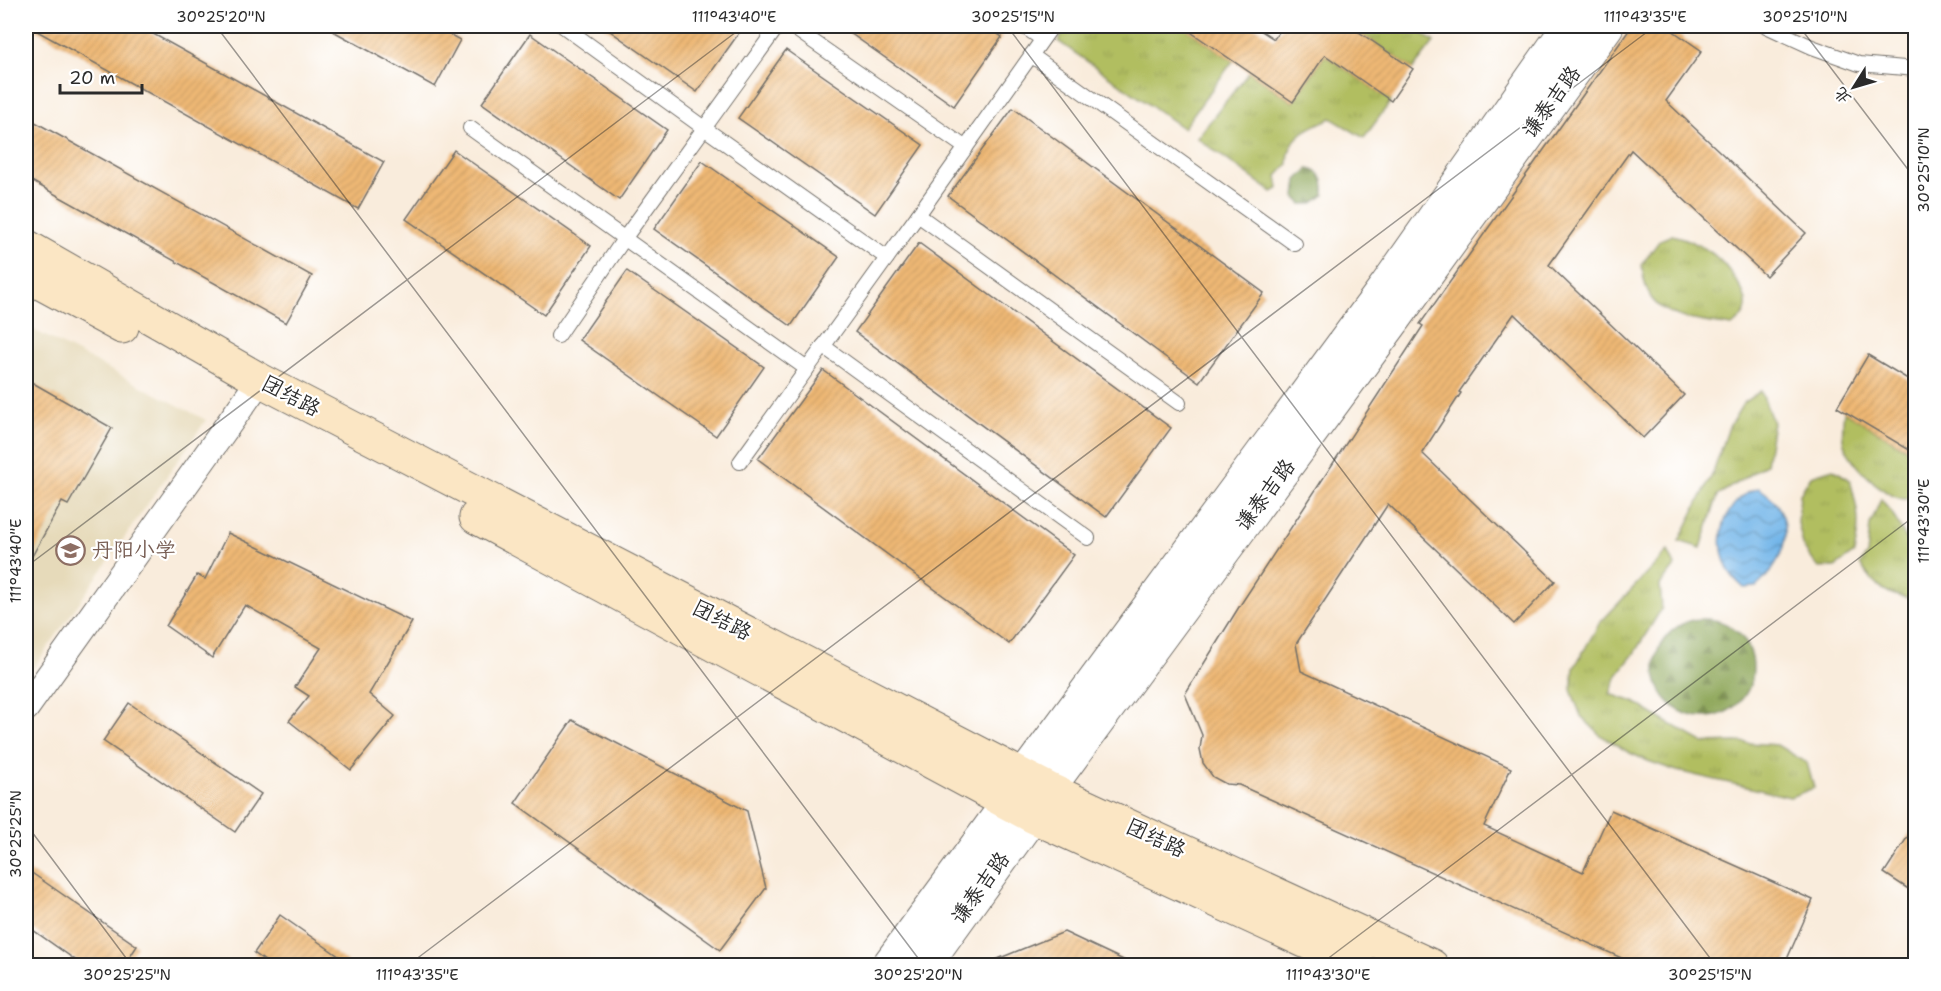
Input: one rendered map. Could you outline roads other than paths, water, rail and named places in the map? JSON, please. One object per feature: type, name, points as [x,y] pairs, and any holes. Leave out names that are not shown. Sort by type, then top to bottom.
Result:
[{"type":"main road","name":"团结路","points":[[26,246],[254,388]]},
{"type":"main road","name":"团结路","points":[[26,275],[254,388],[1028,796],[1359,966]]},
{"type":"main road","name":"团结路","points":[[1028,796],[1432,966]]},
{"type":"street","name":"谦泰吉路","points":[[924,966],[1028,796],[1569,26]]},
{"type":"street","name":"谦泰吉路","points":[[888,966],[1028,796],[1394,320],[1607,26]]},
{"type":"street","points":[[26,708],[254,388]]},
{"type":"lane","points":[[563,26],[887,258]]},
{"type":"lane","points":[[558,336],[624,239],[778,26]]},
{"type":"lane","points":[[791,26],[966,148]]},
{"type":"lane","points":[[1023,26],[1042,39]]},
{"type":"lane","points":[[740,462],[1052,26]]},
{"type":"lane","points":[[1766,26],[1812,47],[1859,64],[1916,69]]},
{"type":"lane","points":[[1031,55],[1295,244]]},
{"type":"lane","points":[[470,128],[807,369]]},
{"type":"lane","points":[[918,215],[1179,403]]},
{"type":"lane","points":[[824,346],[1088,538]]},
{"type":"water","points":[[1759,488],[1781,511],[1785,524],[1785,538],[1782,551],[1767,576],[1756,587],[1744,588],[1732,576],[1725,562],[1722,536],[1729,512],[1747,494]]},
{"type":"place","name":"丹阳小学","points":[[71,550]]}]
